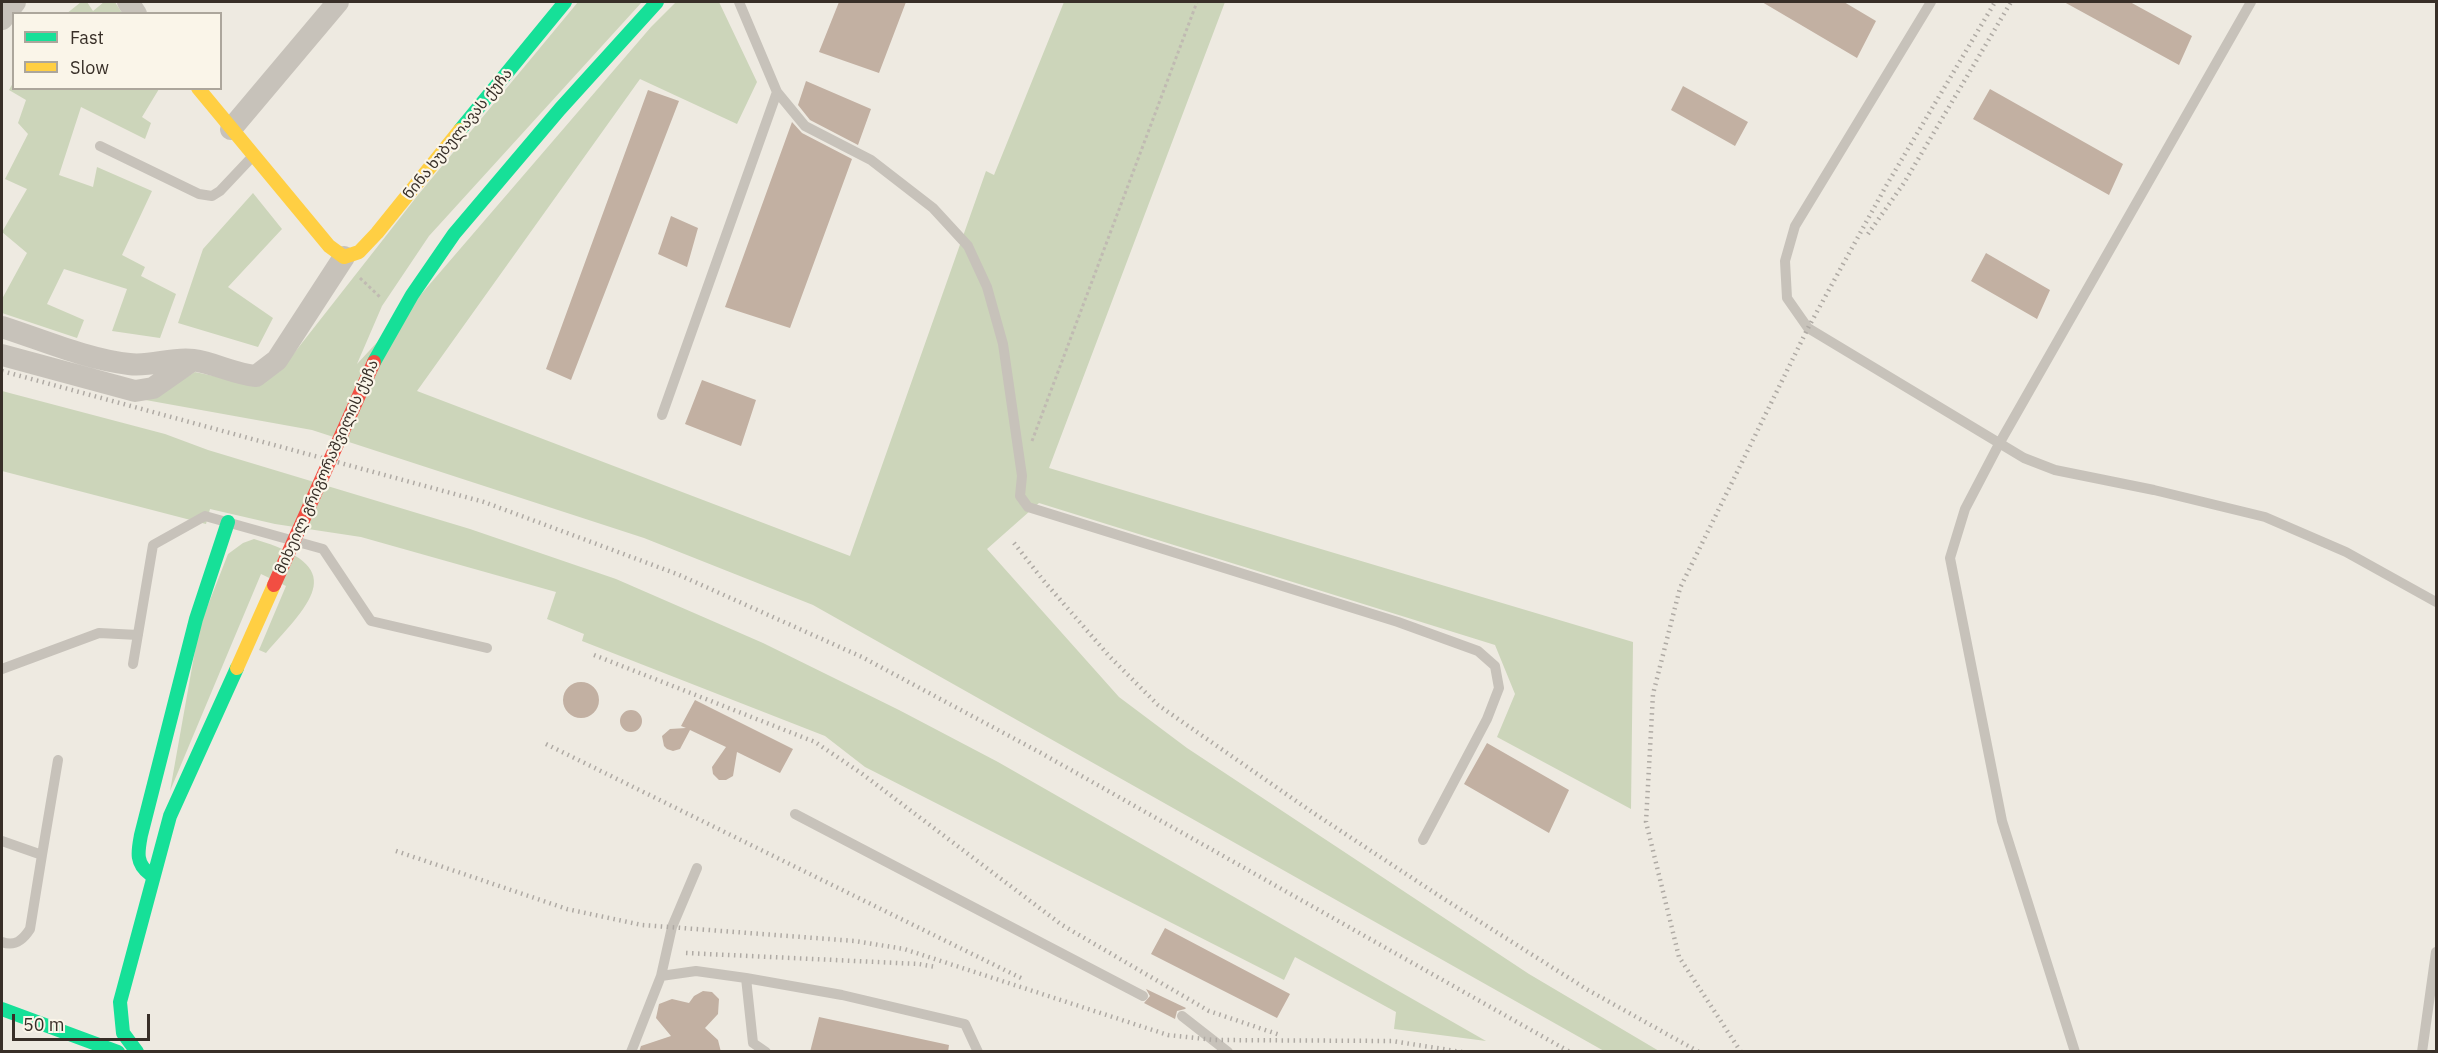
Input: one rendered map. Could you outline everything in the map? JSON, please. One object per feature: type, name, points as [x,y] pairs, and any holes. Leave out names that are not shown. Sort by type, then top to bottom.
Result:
[{"type":"street","points":[[2,19],[15,2]]},
{"type":"street","points":[[231,129],[338,2]]},
{"type":"street","name":"ნინა ხუბულავას ქუჩა","points":[[2,327],[76,351],[129,364],[147,365],[167,361],[193,360],[256,376],[277,360],[342,259],[359,252],[377,233],[565,2]]},
{"type":"street","name":"მიხეილ გრიგორაშვილის ქუჩა","points":[[120,1002],[170,816],[374,362],[400,315],[454,234],[560,109],[657,2]]},
{"type":"street","points":[[200,90],[342,259]]},
{"type":"street","points":[[2,355],[135,391],[153,388],[193,360]]},
{"type":"street","points":[[153,876],[143,870],[138,860],[139,848],[191,635],[215,554],[228,522]]},
{"type":"street","points":[[109,1017],[120,1002]]},
{"type":"street","points":[[120,1002],[123,1032],[137,1052]]},
{"type":"street","points":[[2,1009],[118,1052]]},
{"type":"street","points":[[69,1035],[92,1030]]},
{"type":"lane","points":[[739,2],[777,92],[805,126],[871,160],[933,208],[968,246],[987,287],[1003,344],[1022,476],[1020,496],[1028,507],[1398,622],[1478,651],[1495,666],[1499,688],[1491,709],[1423,840]]},
{"type":"lane","points":[[1931,2],[1795,226],[1785,261],[1787,298],[1808,328],[2024,458],[2055,470],[2154,490],[2265,517],[2346,552],[2436,602]]},
{"type":"lane","points":[[2075,1052],[2002,821],[1950,558],[1965,509],[1999,444],[2251,2]]},
{"type":"lane","points":[[662,415],[777,92]]},
{"type":"lane","points":[[100,146],[199,194],[212,196],[220,191],[254,155]]},
{"type":"lane","points":[[133,664],[153,545],[205,516],[323,549],[371,621],[487,648]]},
{"type":"lane","points":[[2,669],[99,633],[138,635]]},
{"type":"lane","points":[[2,942],[8,945],[17,943],[30,929],[58,760]]},
{"type":"lane","points":[[795,814],[1143,996]]},
{"type":"lane","points":[[2,842],[42,855]]},
{"type":"lane","points":[[631,1052],[660,976],[672,927],[697,868]]},
{"type":"lane","points":[[2422,1052],[2436,952]]},
{"type":"lane","points":[[660,976],[696,971],[746,978],[842,995],[965,1024],[978,1052]]},
{"type":"lane","points":[[746,978],[753,1043],[766,1052]]},
{"type":"lane","points":[[1182,1016],[1228,1052]]},
{"type":"path","points":[[1032,443],[1197,2]]},
{"type":"path","points":[[342,259],[400,315]]},
{"type":"green space","points":[[81,2],[87,2],[93,11],[104,2],[115,2],[121,12],[68,12]]},
{"type":"green space","points":[[578,2],[642,2],[429,236],[382,306],[357,364],[417,299],[651,27],[676,2],[719,2],[757,82],[737,124],[640,79],[417,391],[850,556],[986,171],[994,175],[1064,2],[1225,2],[1049,468],[1633,642],[1631,809],[1497,737],[1515,694],[1495,645],[1039,503],[987,549],[1119,697],[1187,748],[1529,974],[1659,1051],[1604,1051],[813,605],[644,538],[312,430],[140,399],[164,391],[195,372],[242,382],[280,371],[418,195]]},
{"type":"green space","points":[[12,85],[12,90],[158,90],[142,117],[151,123],[145,139],[81,107],[59,175],[93,187],[97,167],[152,191],[122,255],[145,267],[141,276],[176,294],[160,338],[112,331],[127,289],[64,269],[47,304],[84,320],[77,338],[2,313],[2,299],[27,253],[2,232],[27,189],[5,179],[28,134],[18,123],[26,100],[9,90]]},
{"type":"green space","points":[[253,193],[282,229],[228,287],[273,318],[258,347],[178,323],[203,249]]},
{"type":"green space","points":[[2,391],[165,434],[208,450],[470,529],[616,579],[763,643],[998,762],[1486,1041],[1394,1029],[1396,1012],[1295,957],[1284,980],[865,767],[825,736],[582,641],[584,634],[547,619],[556,592],[361,537],[275,524],[210,509],[206,524],[2,471]]},
{"type":"green space","points":[[254,539],[284,550],[303,561],[312,573],[314,587],[297,617],[266,653],[259,650],[286,586],[261,574],[170,791],[199,628],[228,554],[243,543]]},
{"type":"building","points":[[839,2],[906,2],[879,73],[819,52]]},
{"type":"building","points":[[1762,2],[1844,2],[1876,21],[1857,58]]},
{"type":"building","points":[[2064,2],[2130,2],[2192,36],[2179,65]]},
{"type":"building","points":[[806,81],[871,109],[858,145],[810,120],[798,105]]},
{"type":"building","points":[[1683,86],[1748,122],[1735,146],[1671,110]]},
{"type":"building","points":[[1990,89],[2123,164],[2109,195],[1973,119]]},
{"type":"building","points":[[648,90],[679,101],[571,380],[546,369]]},
{"type":"building","points":[[792,122],[802,133],[852,159],[790,328],[725,307]]},
{"type":"building","points":[[671,216],[698,228],[687,267],[658,254]]},
{"type":"building","points":[[1986,253],[2050,290],[2037,319],[1971,281]]},
{"type":"building","points":[[702,380],[756,400],[741,446],[685,424]]},
{"type":"building","points":[[581,682],[594,687],[599,700],[594,713],[581,718],[568,713],[563,700],[568,687]]},
{"type":"building","points":[[695,700],[793,749],[780,773],[737,752],[733,776],[726,780],[719,780],[713,774],[712,767],[726,747],[690,730],[680,749],[673,751],[667,749],[662,736],[670,729],[686,728],[681,726]]},
{"type":"building","points":[[631,710],[639,713],[642,721],[639,729],[631,732],[623,729],[620,721],[623,713]]},
{"type":"building","points":[[1487,743],[1569,790],[1549,833],[1464,784]]},
{"type":"building","points":[[1165,928],[1290,994],[1277,1018],[1151,954]]},
{"type":"building","points":[[1146,989],[1186,1008],[1177,1011],[1175,1019],[1144,1003],[1150,996]]},
{"type":"building","points":[[703,991],[712,992],[719,999],[718,1014],[705,1028],[718,1040],[721,1052],[639,1052],[641,1046],[671,1036],[656,1018],[659,1004],[672,999],[689,1003],[694,996]]},
{"type":"building","points":[[819,1017],[949,1045],[948,1052],[810,1052]]},
{"type":"railway","points":[[1741,1052],[1679,957],[1646,822],[1653,694],[1680,588],[1808,328],[1886,186],[1995,2]]},
{"type":"railway","points":[[1868,234],[1904,183],[2011,2]]},
{"type":"railway","points":[[2,371],[484,502],[677,574],[862,657],[1041,753],[1570,1052]]},
{"type":"railway","points":[[1014,543],[1110,657],[1158,705],[1312,812],[1444,899],[1588,990],[1699,1052]]},
{"type":"railway","points":[[594,655],[815,742],[861,773],[1062,925],[1209,1011],[1280,1035]]},
{"type":"railway","points":[[546,744],[1025,980]]},
{"type":"railway","points":[[396,851],[567,909],[642,925],[855,941],[904,949],[1168,1035],[1214,1040],[1392,1041],[1462,1052]]},
{"type":"railway","points":[[686,953],[919,964],[936,967]]},
{"type":"traffic: fast","points":[[460,130],[565,2]]},
{"type":"traffic: fast","points":[[374,362],[412,295],[454,234],[560,109],[657,2]]},
{"type":"traffic: fast","points":[[150,874],[140,861],[141,835],[196,619],[228,522]]},
{"type":"traffic: fast","points":[[137,1052],[123,1033],[120,1002],[170,816],[237,668]]},
{"type":"traffic: fast","points":[[2,1009],[118,1052]]},
{"type":"traffic: slow","points":[[200,90],[329,246],[344,257],[359,252],[377,233],[460,130]]},
{"type":"traffic: slow","points":[[237,668],[274,585]]},
{"type":"traffic: jam","points":[[274,585],[374,362]]}]
